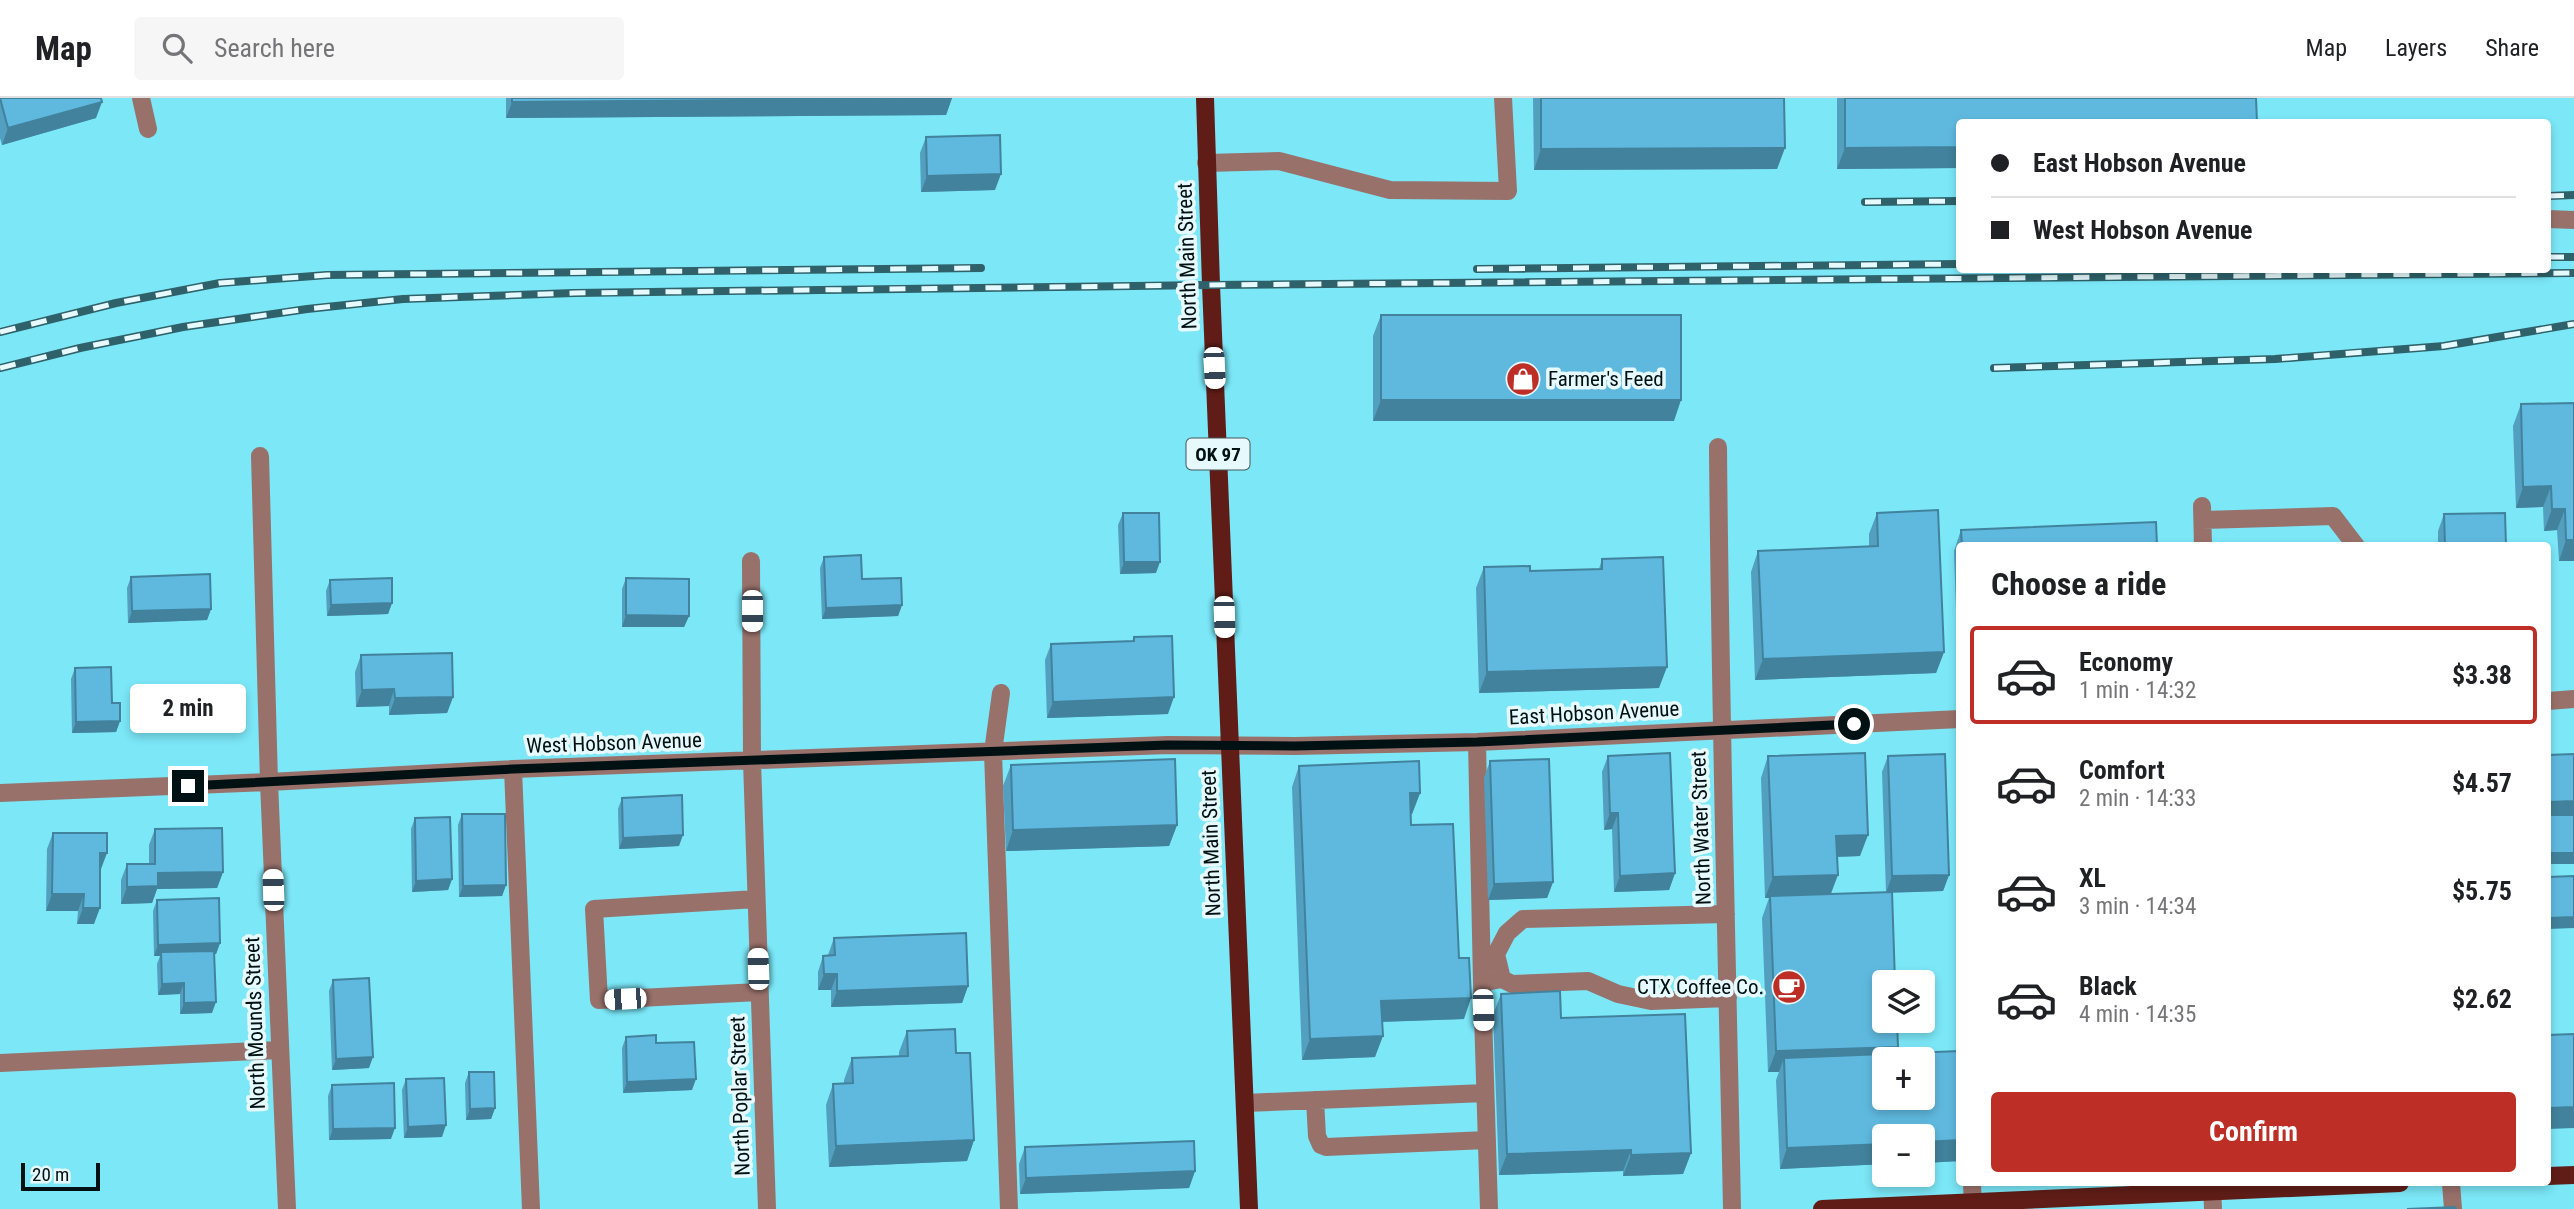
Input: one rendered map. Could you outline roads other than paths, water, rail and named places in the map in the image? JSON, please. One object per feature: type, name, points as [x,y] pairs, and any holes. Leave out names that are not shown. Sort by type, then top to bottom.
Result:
[{"type":"main road","name":"North Main Street","points":[[1205,98],[1249,1209]]},
{"type":"main road","points":[[2551,1176],[2574,1175]]},
{"type":"main road","points":[[1822,1209],[1973,1206],[2349,1186]]},
{"type":"street","points":[[141,98],[148,129]]},
{"type":"street","points":[[1206,163],[1279,161],[1390,190],[1508,191],[1503,98]]},
{"type":"street","points":[[2551,219],[2574,220]]},
{"type":"street","name":"North Water Street","points":[[1717,447],[1732,1209]]},
{"type":"street","name":"North Mounds Street","points":[[260,456],[269,782],[287,1209]]},
{"type":"street","points":[[2203,542],[2203,513],[2333,516],[2353,542]]},
{"type":"street","name":"North Poplar Street","points":[[751,561],[752,761],[767,1209]]},
{"type":"street","points":[[1001,693],[993,752],[1009,1209]]},
{"type":"street","points":[[2551,701],[2574,699]]},
{"type":"street","name":"East Hobson Avenue","points":[[1229,746],[1477,742],[1956,719]]},
{"type":"street","points":[[1477,742],[1489,1209]]},
{"type":"street","name":"West Hobson Avenue","points":[[0,793],[513,769],[1168,745],[1229,746]]},
{"type":"street","points":[[513,769],[531,1209]]},
{"type":"street","points":[[756,899],[594,909],[599,1000],[759,992]]},
{"type":"street","points":[[1502,979],[1496,954],[1507,933],[1522,919],[1726,914]]},
{"type":"street","points":[[1482,982],[1502,979],[1511,984],[1588,981],[1618,994],[1651,1001],[1728,998]]},
{"type":"street","points":[[0,1063],[279,1050]]},
{"type":"street","points":[[1245,1103],[1485,1093]]},
{"type":"street","points":[[1315,1100],[1317,1136],[1321,1145],[1326,1147],[1487,1140]]},
{"type":"street","points":[[1972,1186],[1973,1206]]},
{"type":"street","points":[[2451,1186],[2452,1209]]},
{"type":"railway","points":[[2551,196],[2574,195]]},
{"type":"railway","points":[[1865,202],[1956,201]]},
{"type":"railway","points":[[2551,257],[2574,257]]},
{"type":"railway","points":[[1477,269],[1956,264]]},
{"type":"railway","points":[[0,332],[116,303],[220,283],[327,275],[981,268]]},
{"type":"railway","points":[[0,368],[183,327],[307,309],[403,299],[574,293],[1211,285],[2574,273]]},
{"type":"railway","points":[[1994,368],[2275,359],[2444,346],[2574,324]]},
{"type":"place","name":"Farmer's Feed","points":[[1523,379]]},
{"type":"place","name":"CTX Coffee Co.","points":[[1789,987]]}]
